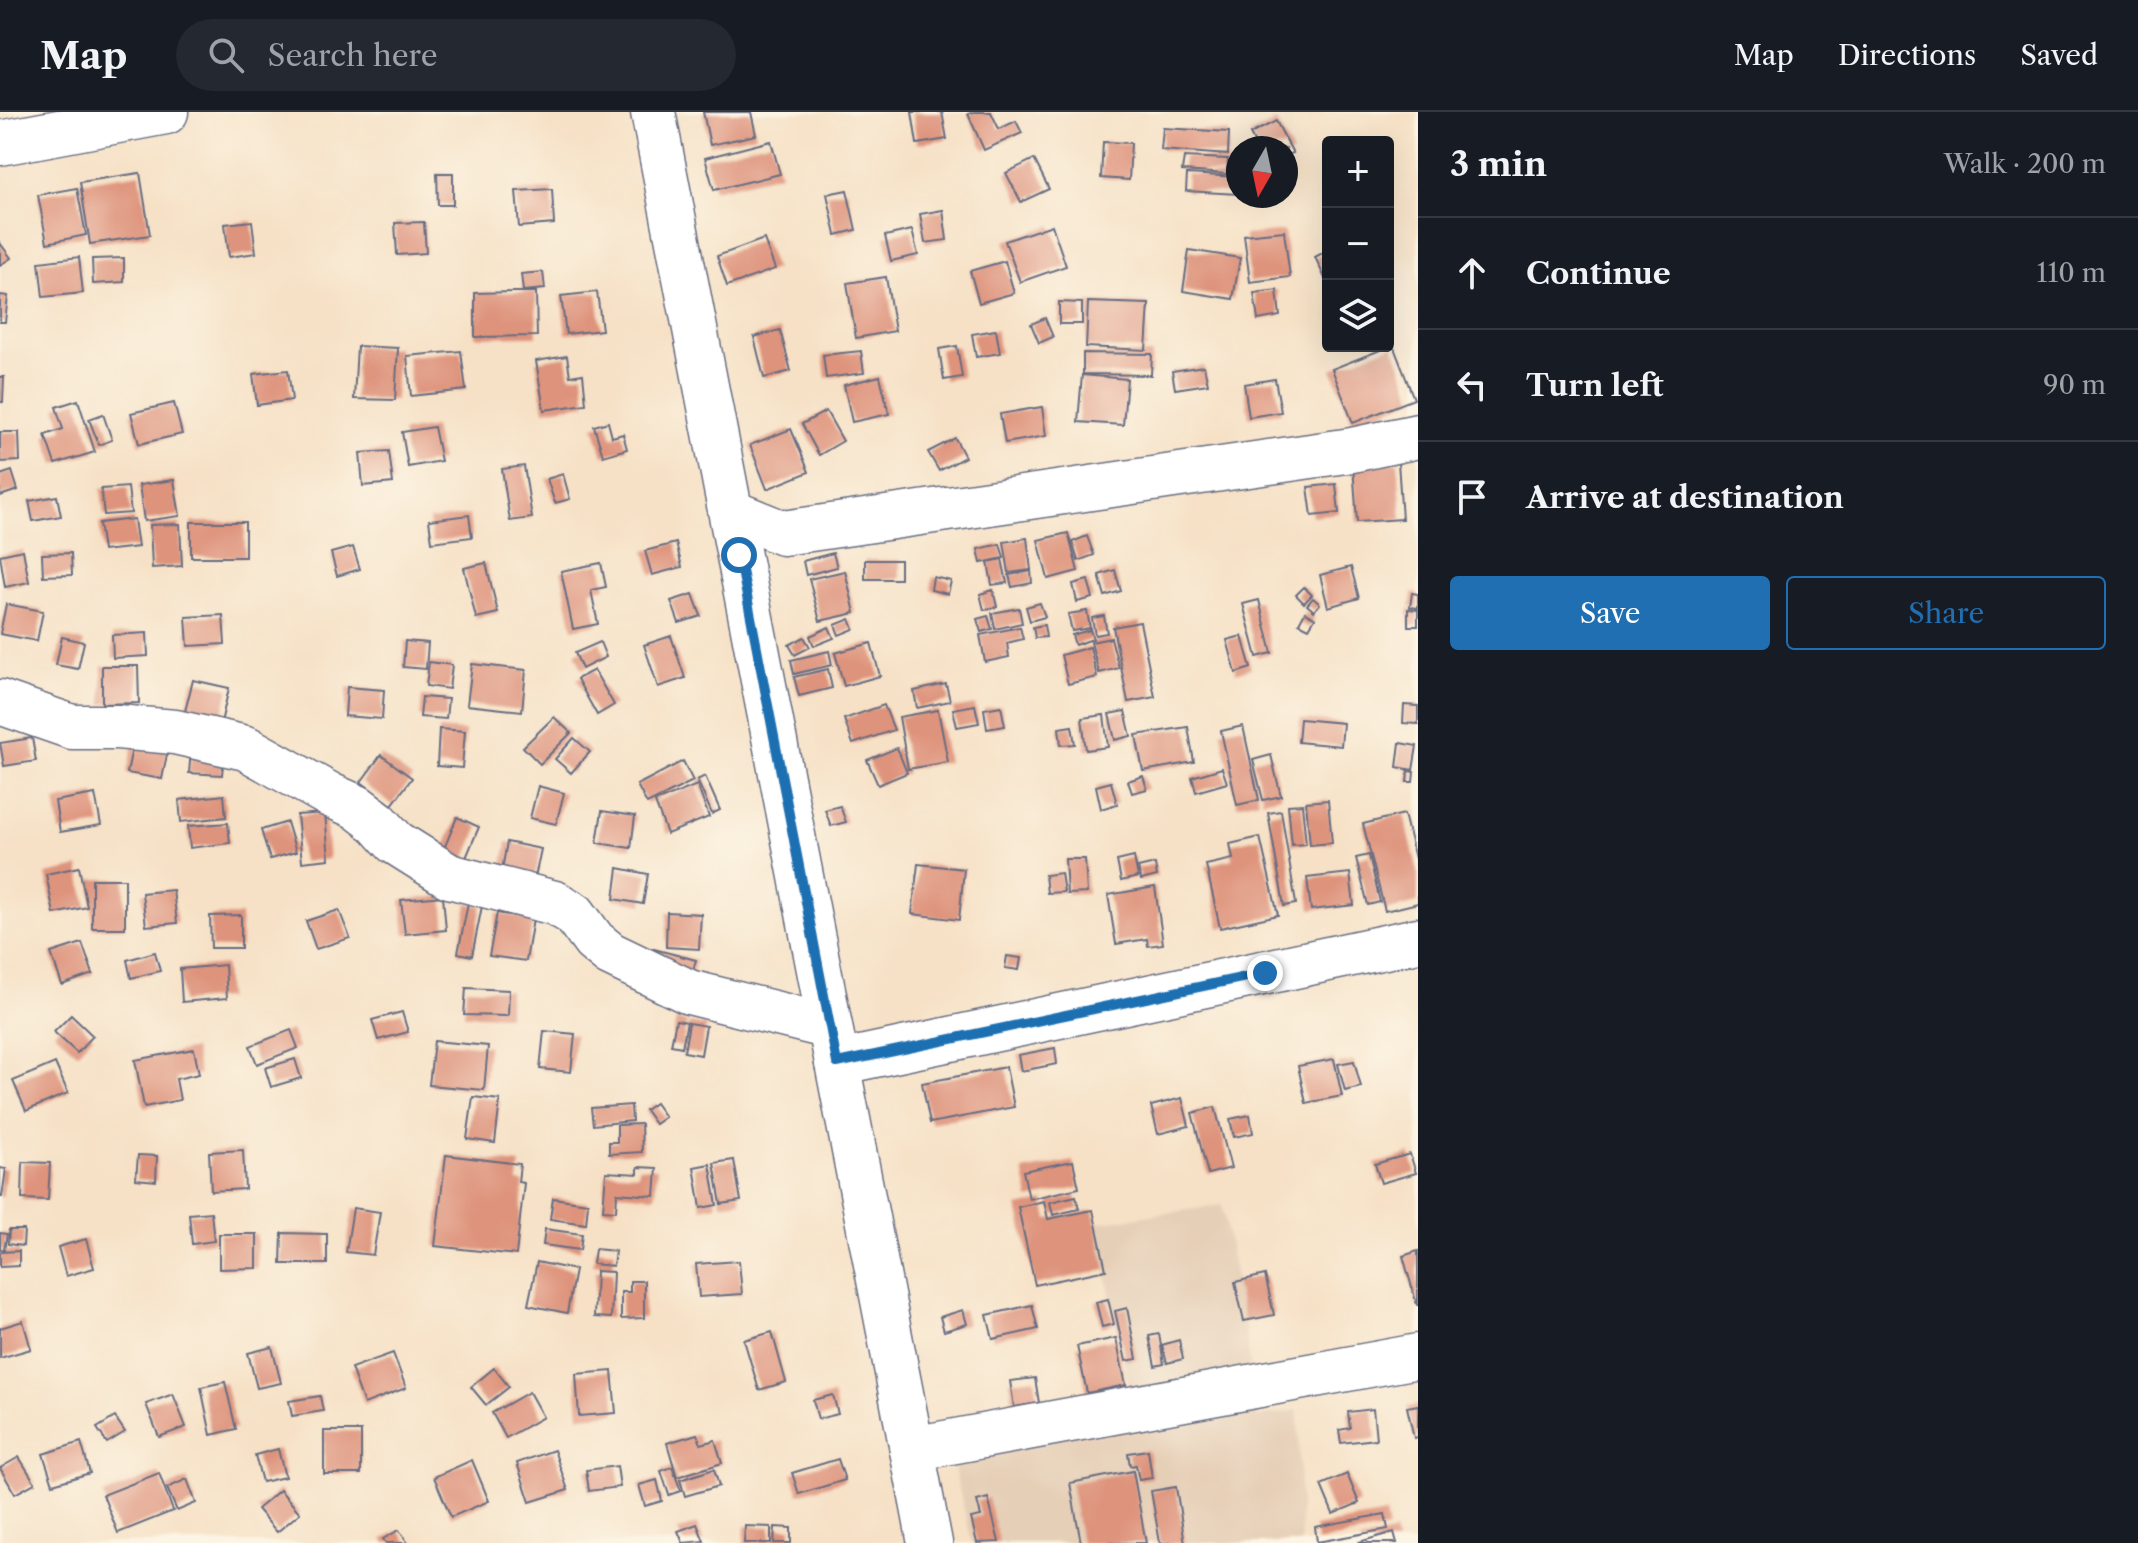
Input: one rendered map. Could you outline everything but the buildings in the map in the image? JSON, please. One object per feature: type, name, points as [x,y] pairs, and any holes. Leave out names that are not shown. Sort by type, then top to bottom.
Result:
[{"type":"street","points":[[0,143],[166,112]]},
{"type":"street","points":[[653,112],[930,1543]]},
{"type":"street","points":[[731,512],[783,533],[1352,450],[1418,436]]},
{"type":"street","points":[[743,576],[783,533]]},
{"type":"street","points":[[0,702],[72,727],[175,732],[246,748],[357,807],[378,823],[395,842],[449,876],[555,903],[574,914],[594,941],[610,954],[689,992],[834,1045],[1418,940]]},
{"type":"street","points":[[912,1449],[1418,1356]]},
{"type":"shaded area","points":[[1222,1205],[1244,1321],[1257,1417],[1298,1410],[1301,1543],[972,1543],[951,1456],[1136,1422],[1096,1223]]},
{"type":"route","points":[[739,555],[837,1063],[1265,973]]}]
